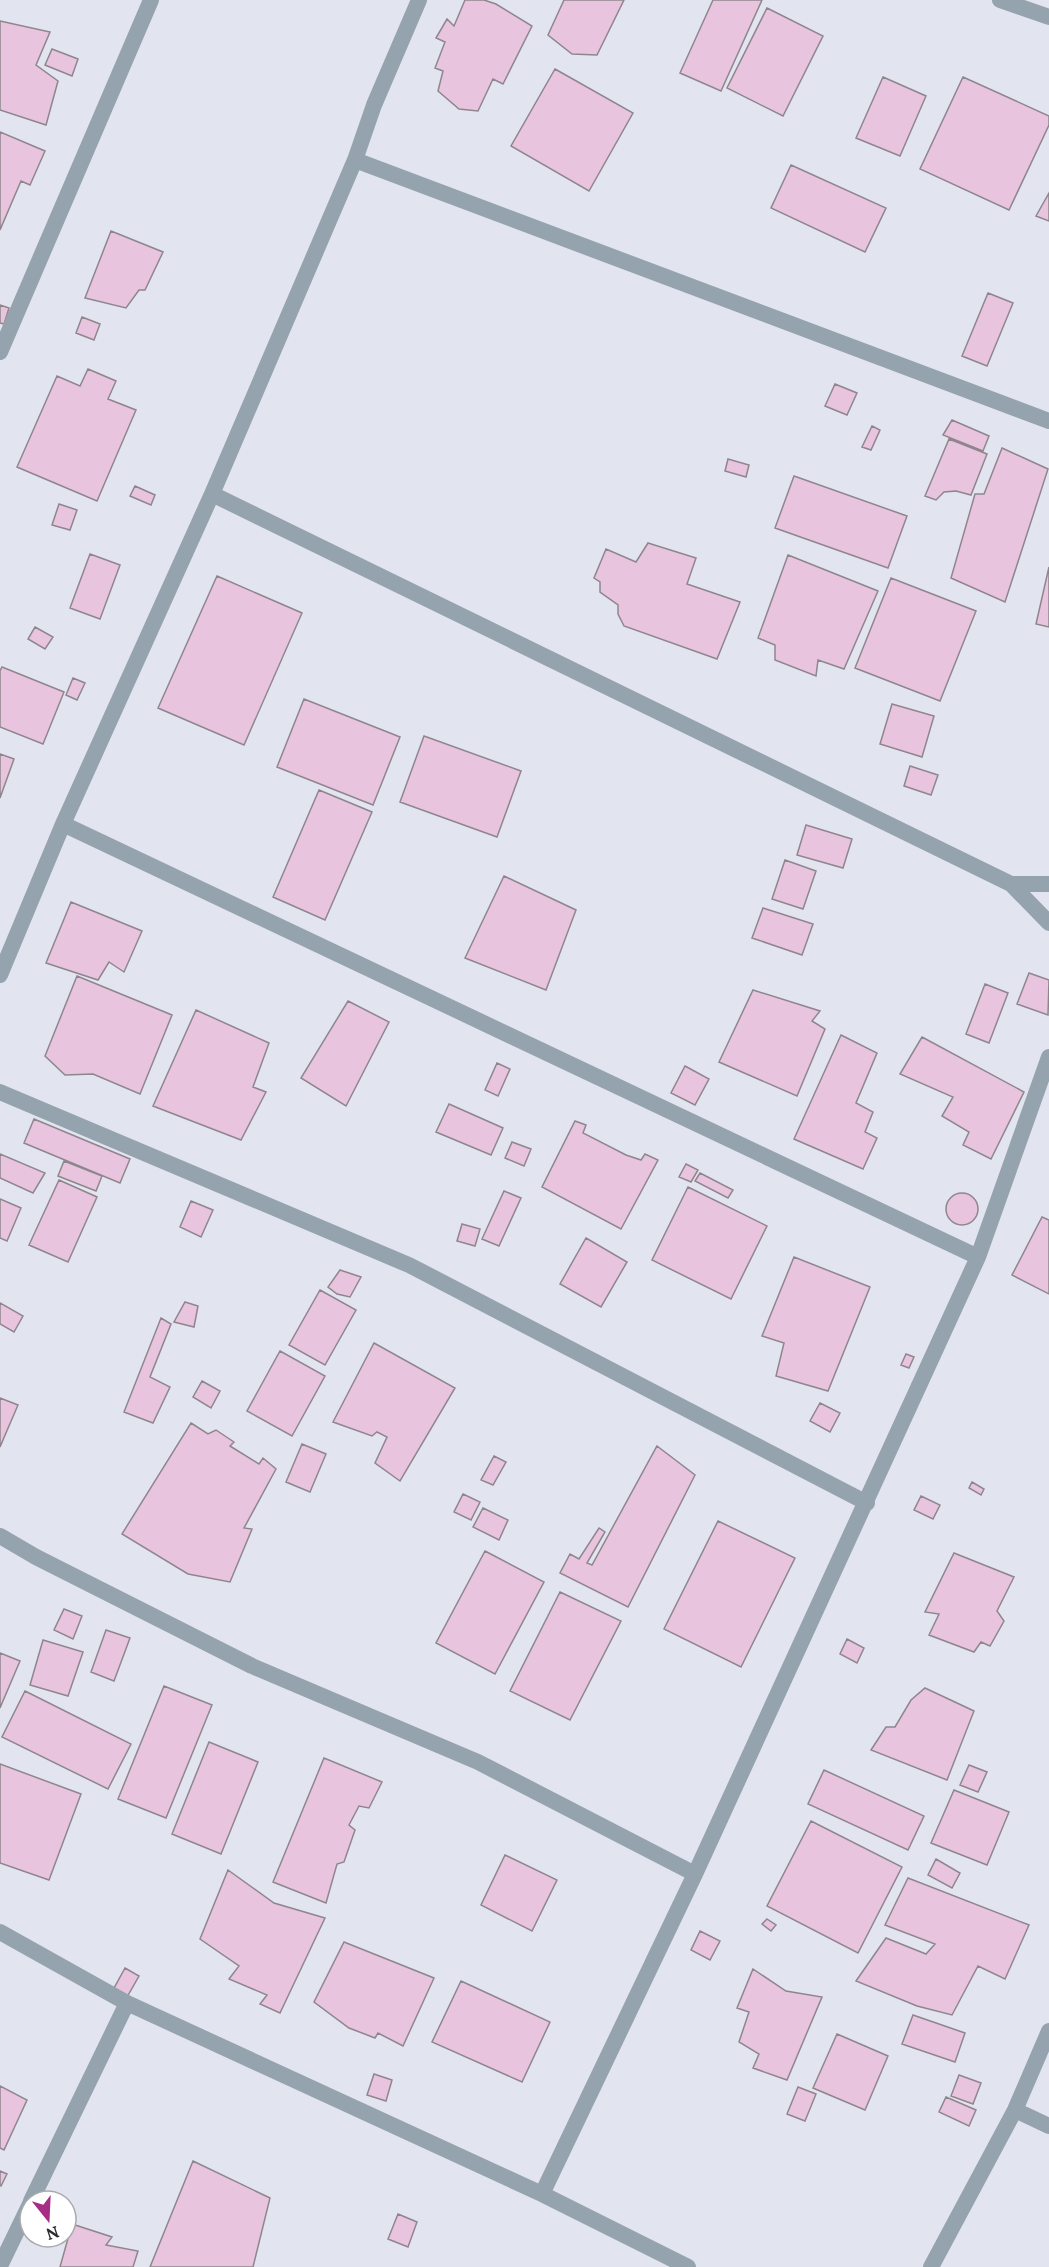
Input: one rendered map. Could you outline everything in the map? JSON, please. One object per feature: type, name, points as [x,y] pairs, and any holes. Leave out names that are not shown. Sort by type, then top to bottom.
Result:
[{"type":"street","points":[[0,351],[151,0]]},
{"type":"street","points":[[0,975],[63,824],[212,494],[355,160],[374,105],[419,0]]},
{"type":"street","points":[[1000,0],[1049,17]]},
{"type":"street","points":[[355,160],[1049,421]]},
{"type":"street","points":[[212,494],[1011,884],[1049,922]]},
{"type":"street","points":[[63,824],[978,1257]]},
{"type":"street","points":[[1011,884],[1049,884]]},
{"type":"street","points":[[542,2194],[695,1874],[978,1257],[1049,1057]]},
{"type":"street","points":[[0,1092],[409,1265],[867,1503]]},
{"type":"street","points":[[0,1536],[36,1557],[252,1666],[478,1762],[695,1874]]},
{"type":"street","points":[[0,1932],[127,2003],[542,2194],[688,2267]]},
{"type":"street","points":[[37,2189],[127,2003]]},
{"type":"street","points":[[932,2267],[1015,2109],[1049,2031]]},
{"type":"street","points":[[1015,2109],[1049,2126]]},
{"type":"street","points":[[0,2266],[18,2229]]},
{"type":"building","points":[[465,0],[484,0],[496,4],[532,26],[503,84],[493,79],[478,111],[459,109],[438,91],[443,71],[435,68],[445,42],[436,38],[447,19],[454,26]]},
{"type":"building","points":[[564,0],[624,0],[597,55],[572,54],[548,35]]},
{"type":"building","points":[[713,0],[762,0],[721,91],[680,73]]},
{"type":"building","points":[[767,8],[823,36],[783,116],[727,88]]},
{"type":"building","points":[[0,21],[50,32],[36,65],[58,81],[46,125],[0,110]]},
{"type":"building","points":[[52,49],[78,59],[72,76],[45,65]]},
{"type":"building","points":[[555,69],[633,113],[589,191],[511,146]]},
{"type":"building","points":[[883,77],[926,96],[900,156],[856,138]]},
{"type":"building","points":[[963,77],[1049,116],[1049,125],[1009,210],[920,169]]},
{"type":"building","points":[[0,132],[45,151],[30,185],[21,181],[0,230]]},
{"type":"building","points":[[791,165],[886,208],[865,252],[771,208]]},
{"type":"building","points":[[1049,193],[1049,221],[1036,216]]},
{"type":"building","points":[[111,231],[163,252],[145,290],[139,290],[126,308],[85,298]]},
{"type":"building","points":[[988,293],[1013,303],[987,366],[962,356]]},
{"type":"building","points":[[0,305],[9,308],[4,324],[0,323]]},
{"type":"building","points":[[82,317],[100,324],[94,340],[76,333]]},
{"type":"building","points":[[88,369],[116,381],[108,399],[136,410],[97,501],[17,467],[57,376],[80,386]]},
{"type":"building","points":[[835,384],[857,393],[847,415],[825,406]]},
{"type":"building","points":[[952,420],[989,436],[983,451],[943,435]]},
{"type":"building","points":[[872,426],[880,430],[871,450],[862,447]]},
{"type":"building","points":[[949,439],[987,454],[971,495],[956,491],[944,492],[936,500],[925,496]]},
{"type":"building","points":[[1002,448],[1048,469],[1005,602],[951,578],[975,494],[984,494]]},
{"type":"building","points":[[728,459],[749,465],[746,477],[725,471]]},
{"type":"building","points":[[794,476],[907,516],[888,568],[775,528]]},
{"type":"building","points":[[135,486],[155,495],[151,505],[130,496]]},
{"type":"building","points":[[59,504],[77,510],[70,530],[52,525]]},
{"type":"building","points":[[648,543],[696,558],[687,584],[740,602],[717,659],[624,626],[618,614],[618,605],[600,592],[600,582],[594,578],[606,549],[636,562]]},
{"type":"building","points":[[90,554],[120,565],[100,619],[70,608]]},
{"type":"building","points":[[788,555],[878,591],[844,669],[818,660],[816,676],[775,660],[775,645],[758,638]]},
{"type":"building","points":[[1049,567],[1049,627],[1036,624]]},
{"type":"building","points":[[217,576],[302,613],[244,745],[158,708]]},
{"type":"building","points":[[891,578],[976,611],[940,701],[855,668]]},
{"type":"building","points":[[35,627],[53,637],[45,649],[28,639]]},
{"type":"building","points":[[2,667],[64,692],[43,744],[0,727],[0,671]]},
{"type":"building","points":[[73,678],[85,683],[77,700],[66,695]]},
{"type":"building","points":[[304,699],[400,737],[373,805],[277,767]]},
{"type":"building","points":[[892,704],[934,716],[922,757],[880,744]]},
{"type":"building","points":[[424,736],[521,771],[497,837],[400,802]]},
{"type":"building","points":[[0,754],[14,759],[0,798]]},
{"type":"building","points":[[910,766],[938,775],[931,795],[904,786]]},
{"type":"building","points":[[319,790],[372,812],[325,920],[273,897]]},
{"type":"building","points":[[806,825],[852,839],[843,868],[797,855]]},
{"type":"building","points":[[785,860],[816,871],[803,909],[772,899]]},
{"type":"building","points":[[504,876],[576,910],[546,990],[465,958]]},
{"type":"building","points":[[71,902],[142,931],[124,972],[109,962],[98,980],[46,963]]},
{"type":"building","points":[[763,908],[813,924],[802,955],[752,938]]},
{"type":"building","points":[[1029,973],[1049,980],[1048,1015],[1017,1004]]},
{"type":"building","points":[[77,976],[172,1015],[140,1094],[93,1074],[65,1075],[45,1056]]},
{"type":"building","points":[[985,984],[1008,993],[989,1043],[966,1034]]},
{"type":"building","points":[[753,990],[820,1011],[812,1021],[825,1029],[797,1096],[719,1062]]},
{"type":"building","points":[[348,1001],[389,1022],[346,1106],[301,1078]]},
{"type":"building","points":[[196,1010],[269,1043],[253,1087],[266,1092],[241,1140],[153,1106]]},
{"type":"building","points":[[841,1035],[877,1053],[856,1103],[873,1112],[865,1132],[877,1138],[863,1169],[794,1139]]},
{"type":"building","points":[[922,1037],[1024,1092],[991,1159],[963,1145],[969,1132],[942,1116],[953,1097],[900,1074]]},
{"type":"building","points":[[497,1063],[510,1069],[498,1096],[485,1090]]},
{"type":"building","points":[[685,1066],[709,1079],[695,1105],[671,1093]]},
{"type":"building","points":[[449,1104],[503,1128],[491,1155],[436,1132]]},
{"type":"building","points":[[34,1119],[130,1159],[120,1183],[24,1143]]},
{"type":"building","points":[[575,1121],[586,1125],[583,1133],[626,1155],[641,1160],[645,1154],[658,1160],[621,1229],[542,1187]]},
{"type":"building","points":[[512,1142],[531,1149],[524,1166],[505,1158]]},
{"type":"building","points":[[0,1154],[45,1173],[33,1193],[0,1178]]},
{"type":"building","points":[[64,1161],[102,1176],[96,1191],[58,1176]]},
{"type":"building","points":[[686,1164],[698,1170],[691,1182],[679,1177]]},
{"type":"building","points":[[700,1173],[733,1190],[728,1198],[695,1181]]},
{"type":"building","points":[[59,1180],[97,1197],[68,1262],[29,1245]]},
{"type":"building","points":[[688,1187],[767,1226],[731,1299],[652,1260]]},
{"type":"building","points":[[504,1191],[521,1198],[499,1246],[482,1239]]},
{"type":"building","points":[[962,1193],[974,1197],[978,1209],[974,1221],[962,1225],[950,1221],[946,1209],[950,1197]]},
{"type":"building","points":[[0,1199],[21,1208],[7,1241],[0,1238]]},
{"type":"building","points":[[191,1201],[213,1210],[201,1237],[180,1227]]},
{"type":"building","points":[[1042,1217],[1049,1220],[1049,1294],[1012,1275]]},
{"type":"building","points":[[462,1224],[480,1229],[475,1246],[457,1241]]},
{"type":"building","points":[[586,1238],[627,1262],[601,1307],[560,1284]]},
{"type":"building","points":[[794,1257],[870,1287],[828,1391],[776,1376],[784,1343],[762,1336]]},
{"type":"building","points":[[340,1270],[361,1277],[350,1297],[337,1294],[328,1287]]},
{"type":"building","points":[[320,1290],[356,1310],[325,1365],[289,1345]]},
{"type":"building","points":[[185,1302],[198,1306],[194,1327],[174,1322]]},
{"type":"building","points":[[0,1303],[23,1316],[14,1332],[0,1324]]},
{"type":"building","points":[[161,1318],[171,1324],[150,1377],[170,1387],[153,1423],[124,1412]]},
{"type":"building","points":[[374,1343],[455,1388],[400,1481],[375,1463],[387,1437],[377,1432],[372,1436],[333,1422]]},
{"type":"building","points":[[280,1351],[325,1376],[292,1436],[247,1411]]},
{"type":"building","points":[[906,1354],[914,1357],[909,1368],[901,1365]]},
{"type":"building","points":[[202,1381],[220,1391],[211,1408],[193,1397]]},
{"type":"building","points":[[0,1398],[18,1405],[0,1447]]},
{"type":"building","points":[[820,1403],[840,1413],[830,1432],[810,1421]]},
{"type":"building","points":[[191,1423],[208,1434],[216,1430],[234,1442],[230,1446],[259,1464],[263,1458],[276,1469],[244,1528],[252,1529],[230,1582],[188,1574],[122,1534]]},
{"type":"building","points":[[302,1444],[326,1454],[310,1492],[286,1482]]},
{"type":"building","points":[[657,1446],[695,1475],[628,1607],[560,1573],[570,1554],[579,1559],[599,1528],[605,1532],[587,1563],[592,1565]]},
{"type":"building","points":[[494,1456],[506,1462],[493,1485],[481,1480]]},
{"type":"building","points":[[972,1482],[984,1489],[981,1495],[969,1488]]},
{"type":"building","points":[[463,1494],[480,1502],[471,1520],[454,1512]]},
{"type":"building","points":[[921,1496],[940,1505],[933,1519],[914,1510]]},
{"type":"building","points":[[483,1508],[508,1520],[499,1540],[473,1527]]},
{"type":"building","points":[[718,1521],[795,1558],[741,1667],[664,1629]]},
{"type":"building","points":[[485,1551],[544,1582],[495,1674],[436,1643]]},
{"type":"building","points":[[954,1553],[1014,1577],[997,1611],[1004,1621],[990,1646],[981,1642],[974,1652],[929,1635],[939,1614],[925,1612]]},
{"type":"building","points":[[560,1592],[621,1621],[570,1720],[510,1691]]},
{"type":"building","points":[[64,1609],[82,1616],[73,1639],[54,1630]]},
{"type":"building","points":[[106,1630],[130,1638],[114,1681],[91,1672]]},
{"type":"building","points":[[847,1639],[864,1648],[857,1663],[840,1654]]},
{"type":"building","points":[[43,1640],[83,1652],[68,1696],[30,1685]]},
{"type":"building","points":[[0,1653],[20,1661],[0,1708]]},
{"type":"building","points":[[164,1686],[212,1705],[166,1818],[118,1799]]},
{"type":"building","points":[[925,1688],[974,1711],[947,1780],[871,1750],[886,1727],[895,1727],[911,1700]]},
{"type":"building","points":[[25,1691],[131,1744],[108,1789],[2,1737]]},
{"type":"building","points":[[209,1742],[258,1762],[221,1854],[172,1834]]},
{"type":"building","points":[[324,1758],[382,1782],[369,1808],[359,1806],[349,1825],[355,1830],[344,1862],[337,1864],[326,1903],[273,1882]]},
{"type":"building","points":[[0,1764],[81,1794],[49,1880],[0,1863]]},
{"type":"building","points":[[969,1765],[987,1772],[978,1792],[960,1785]]},
{"type":"building","points":[[824,1770],[924,1816],[908,1850],[808,1804]]},
{"type":"building","points":[[954,1790],[1009,1812],[987,1865],[931,1843]]},
{"type":"building","points":[[811,1821],[902,1867],[858,1953],[767,1906]]},
{"type":"building","points":[[505,1855],[557,1880],[532,1931],[481,1905]]},
{"type":"building","points":[[936,1859],[960,1873],[952,1888],[928,1875]]},
{"type":"building","points":[[228,1870],[274,1903],[325,1918],[280,2013],[260,2004],[267,1995],[229,1979],[239,1966],[200,1939]]},
{"type":"building","points":[[908,1878],[1029,1925],[1005,1979],[978,1966],[952,2015],[917,2006],[856,1981],[886,1938],[926,1954],[935,1944],[885,1925]]},
{"type":"building","points":[[767,1919],[776,1925],[771,1931],[762,1924]]},
{"type":"building","points":[[700,1931],[720,1941],[710,1960],[691,1950]]},
{"type":"building","points":[[344,1942],[434,1978],[403,2046],[378,2033],[375,2038],[349,2028],[314,2002]]},
{"type":"building","points":[[125,1968],[139,1976],[127,1997],[113,1990]]},
{"type":"building","points":[[753,1969],[786,1991],[822,1997],[787,2080],[753,2068],[759,2054],[739,2042],[749,2012],[737,2008]]},
{"type":"building","points":[[461,1981],[550,2022],[522,2082],[432,2042]]},
{"type":"building","points":[[913,2015],[965,2033],[955,2062],[902,2044]]},
{"type":"building","points":[[837,2034],[888,2056],[865,2110],[813,2088]]},
{"type":"building","points":[[374,2074],[392,2080],[386,2101],[367,2095]]},
{"type":"building","points":[[959,2075],[981,2083],[973,2104],[951,2096]]},
{"type":"building","points":[[0,2086],[27,2100],[4,2150],[0,2148]]},
{"type":"building","points":[[798,2087],[816,2094],[805,2121],[787,2114]]},
{"type":"building","points":[[946,2097],[976,2110],[969,2126],[939,2112]]},
{"type":"building","points":[[193,2161],[270,2198],[253,2267],[150,2267]]},
{"type":"building","points":[[0,2171],[7,2174],[1,2186],[0,2185]]},
{"type":"building","points":[[398,2214],[417,2222],[408,2247],[388,2239]]},
{"type":"building","points":[[78,2226],[112,2237],[106,2245],[138,2251],[133,2267],[60,2267],[65,2249],[78,2249]]}]
